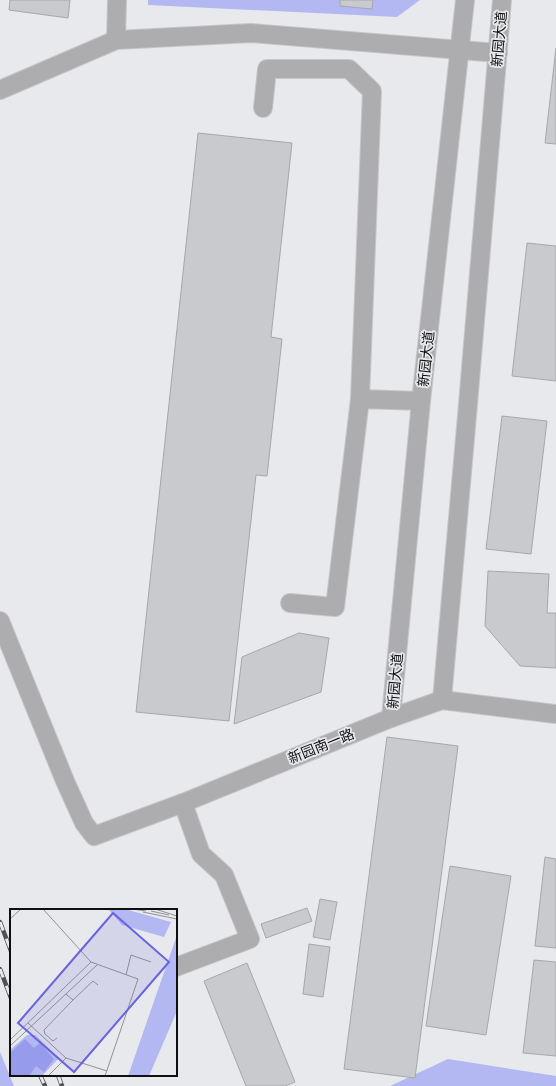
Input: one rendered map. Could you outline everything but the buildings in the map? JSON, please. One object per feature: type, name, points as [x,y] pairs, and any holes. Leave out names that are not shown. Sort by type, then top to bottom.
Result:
[{"type":"street","points":[[116,40],[117,0]]},
{"type":"street","name":"新园大道","points":[[391,718],[422,401],[465,0]]},
{"type":"street","name":"新园大道","points":[[442,700],[502,0]]},
{"type":"street","points":[[0,90],[116,40],[251,32],[498,53]]},
{"type":"street","points":[[263,108],[267,69],[349,69],[372,91],[360,399],[335,607],[290,603]]},
{"type":"street","points":[[360,399],[422,401]]},
{"type":"street","name":"新园南一路","points":[[0,621],[65,781],[84,823],[94,836],[183,803],[391,718],[442,700],[556,714]]},
{"type":"street","points":[[177,967],[250,938],[224,875],[201,854],[183,803]]},
{"type":"shaded area","points":[[148,0],[420,0],[397,17],[148,5]]},
{"type":"shaded area","points":[[0,1052],[14,1086],[0,1086]]},
{"type":"shaded area","points":[[448,1059],[556,1076],[556,1086],[390,1086]]},
{"type":"railway","points":[[0,922],[10,948]]},
{"type":"railway","points":[[0,969],[10,995]]},
{"type":"railway","points":[[40,1076],[45,1086]]},
{"type":"railway","points":[[58,1076],[62,1086]]}]
